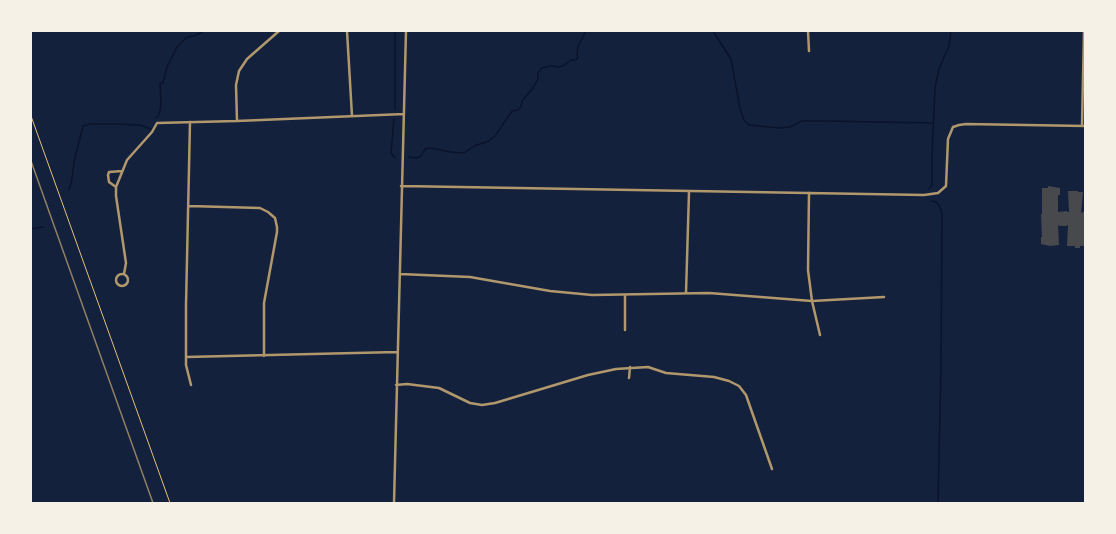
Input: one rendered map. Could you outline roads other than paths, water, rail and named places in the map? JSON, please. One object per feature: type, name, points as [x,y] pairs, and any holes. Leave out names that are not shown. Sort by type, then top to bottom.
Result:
[{"type":"street","points":[[237,121],[236,85],[239,71],[247,59],[280,31]]},
{"type":"street","points":[[347,31],[352,116]]},
{"type":"street","points":[[394,503],[406,31]]},
{"type":"street","points":[[808,31],[809,51]]},
{"type":"street","points":[[401,186],[689,192],[924,195],[938,193],[946,186],[948,139],[953,127],[966,124],[1084,126],[1084,31]]},
{"type":"street","points":[[1083,107],[1085,111]]},
{"type":"street","points":[[124,274],[118,275],[116,278],[116,282],[121,286],[125,286],[128,282],[127,276],[124,274],[126,263],[116,187],[131,154],[152,132],[157,123],[404,114]]},
{"type":"street","points":[[190,122],[186,365],[191,385]]},
{"type":"street","points":[[116,187],[109,182],[109,172],[122,171]]},
{"type":"street","points":[[686,293],[689,192]]},
{"type":"street","points":[[809,193],[808,270],[812,301],[820,335]]},
{"type":"street","points":[[189,206],[260,208],[275,218],[277,232],[264,303],[264,356]]},
{"type":"street","points":[[400,274],[470,277],[570,293],[625,295],[686,293],[737,295],[812,301],[884,297]]},
{"type":"street","points":[[625,295],[625,330]]},
{"type":"street","points":[[186,357],[397,352]]},
{"type":"street","points":[[629,378],[630,367]]},
{"type":"street","points":[[396,385],[407,384],[439,388],[470,403],[482,405],[495,403],[616,368],[648,367],[666,373],[714,376],[729,380],[739,386],[746,395],[772,468]]},
{"type":"waterway","points":[[156,118],[159,115],[161,104],[160,83],[163,83],[167,67],[177,47],[187,37],[194,36],[204,31]]},
{"type":"waterway","points":[[395,31],[395,109]]},
{"type":"waterway","points":[[409,157],[417,158],[421,156],[425,149],[431,148],[464,153],[474,146],[489,141],[496,135],[512,111],[518,110],[521,107],[522,101],[533,88],[538,79],[538,73],[542,68],[563,66],[571,60],[576,60],[578,57],[578,46],[586,31]]},
{"type":"waterway","points":[[713,31],[731,59],[740,109],[744,120],[749,125],[780,128],[790,127],[802,121],[933,123]]},
{"type":"waterway","points":[[928,189],[931,187],[932,183],[935,88],[939,69],[949,46],[951,31]]},
{"type":"waterway","points":[[394,119],[391,153],[395,157]]},
{"type":"waterway","points":[[69,190],[83,126],[90,124],[140,125],[151,129]]},
{"type":"waterway","points":[[932,201],[939,205],[942,213],[938,503]]},
{"type":"waterway","points":[[31,229],[43,227]]},
{"type":"railway","points":[[31,161],[153,503]]}]
